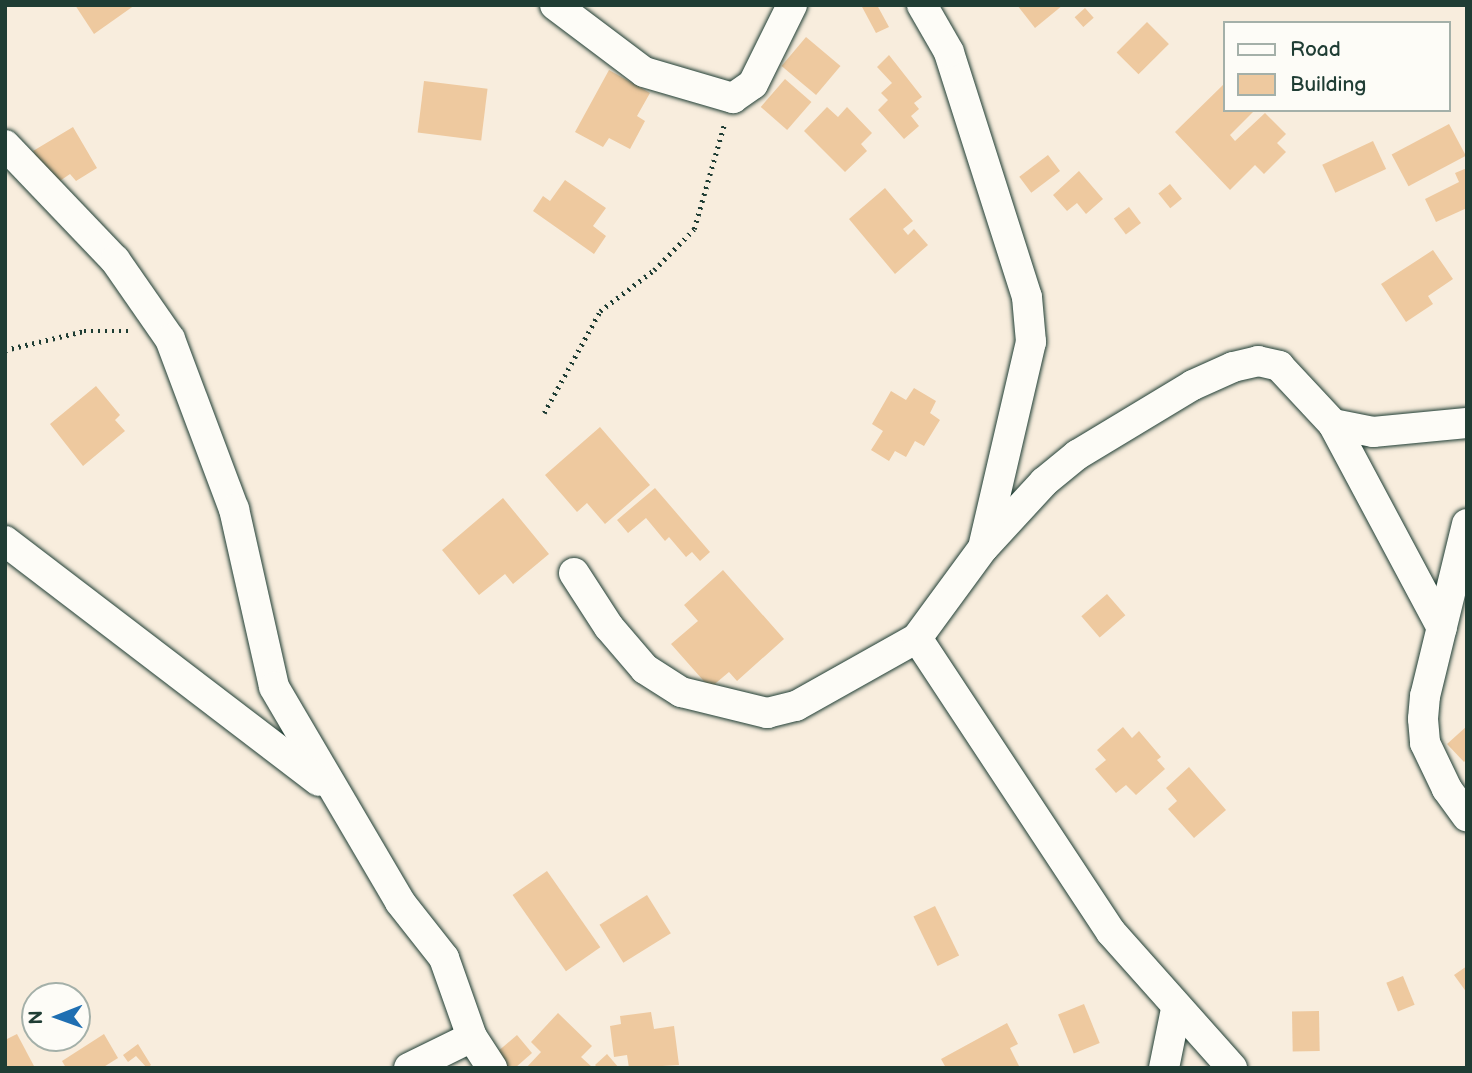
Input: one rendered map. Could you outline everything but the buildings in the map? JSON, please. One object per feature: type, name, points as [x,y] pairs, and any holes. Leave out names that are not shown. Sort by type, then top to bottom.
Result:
[{"type":"street","points":[[555,5],[643,72],[733,98],[752,84],[792,5]]},
{"type":"street","points":[[922,5],[948,52],[1027,297],[1031,342],[983,548]]},
{"type":"street","points":[[5,145],[116,260],[170,339],[234,509],[274,687],[333,792],[400,902],[444,958],[472,1037],[492,1068]]},
{"type":"street","points":[[574,573],[609,627],[645,669],[681,692],[767,713],[796,706],[916,638],[983,548],[1044,482],[1077,455],[1193,385],[1233,367],[1258,362],[1279,366],[1333,424],[1443,628]]},
{"type":"street","points":[[1333,424],[1373,432],[1467,423]]},
{"type":"street","points":[[1467,524],[1425,696],[1426,743],[1447,789],[1467,817]]},
{"type":"street","points":[[5,541],[333,792]]},
{"type":"street","points":[[916,638],[1111,932],[1176,1009],[1232,1068]]},
{"type":"street","points":[[1164,1068],[1176,1009]]},
{"type":"street","points":[[409,1068],[472,1037]]},
{"type":"path","points":[[544,413],[600,311],[654,270],[694,229],[733,98]]},
{"type":"path","points":[[5,350],[84,331],[124,330],[170,339]]}]
